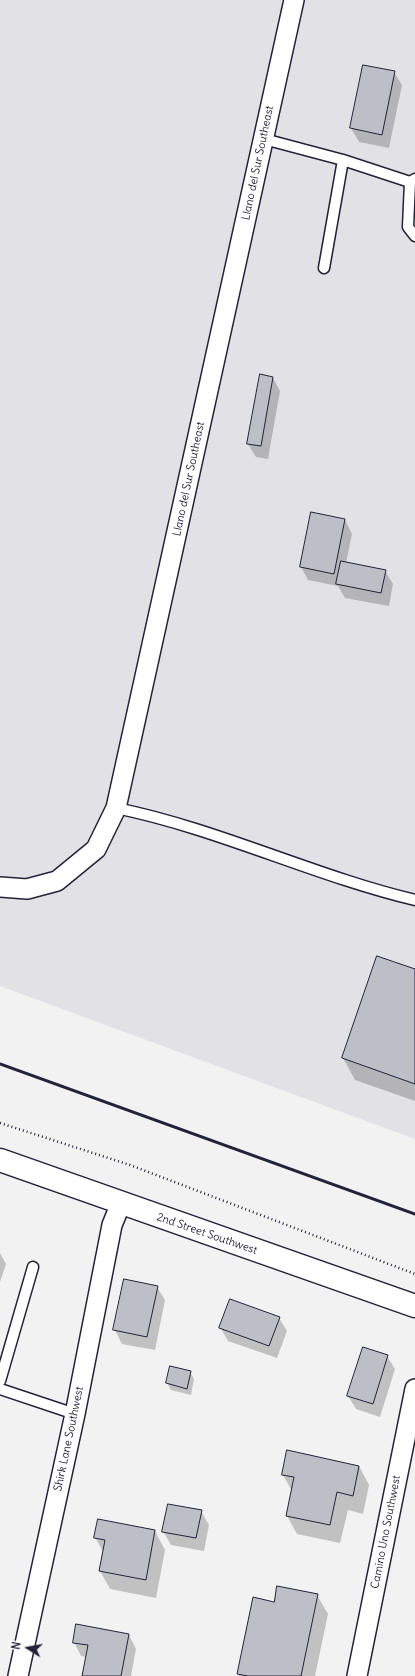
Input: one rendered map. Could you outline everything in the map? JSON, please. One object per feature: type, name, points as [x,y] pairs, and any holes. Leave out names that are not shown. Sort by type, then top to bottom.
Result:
[{"type":"street","name":"Llano del Sur Southeast","points":[[0,887],[27,889],[57,881],[96,849],[116,808],[294,0]]},
{"type":"street","name":"2nd Street Southwest","points":[[0,1160],[415,1306]]},
{"type":"street","name":"Shirk Lane Southwest","points":[[18,1676],[75,1414],[112,1225],[121,1203]]},
{"type":"street","name":"Camino Uno Southwest","points":[[357,1676],[415,1389]]},
{"type":"lane","points":[[264,139],[343,160],[412,181],[408,227],[415,236]]},
{"type":"lane","points":[[324,268],[343,160]]},
{"type":"lane","points":[[116,808],[143,813],[384,892],[415,900]]},
{"type":"lane","points":[[0,1381],[33,1267]]},
{"type":"lane","points":[[0,1389],[75,1414]]},
{"type":"path","points":[[0,1123],[130,1165],[415,1274]]},
{"type":"shaded area","points":[[0,0],[415,0],[415,1139],[0,986]]},
{"type":"building","points":[[363,65],[395,71],[382,135],[350,128]]},
{"type":"building","points":[[260,374],[273,377],[261,446],[247,444]]},
{"type":"building","points":[[311,512],[345,519],[334,574],[300,567]]},
{"type":"building","points":[[341,561],[386,570],[381,593],[336,584]]},
{"type":"building","points":[[377,956],[415,969],[415,1084],[342,1058]]},
{"type":"building","points":[[124,1279],[158,1286],[147,1337],[113,1330]]},
{"type":"building","points":[[230,1299],[280,1317],[269,1346],[219,1328]]},
{"type":"building","points":[[363,1347],[388,1355],[373,1404],[347,1396]]},
{"type":"building","points":[[170,1366],[191,1371],[187,1389],[166,1383]]},
{"type":"building","points":[[287,1450],[359,1466],[353,1496],[337,1492],[330,1525],[286,1516],[294,1477],[282,1475]]},
{"type":"building","points":[[168,1504],[202,1510],[196,1538],[162,1532]]},
{"type":"building","points":[[98,1519],[155,1530],[146,1580],[99,1571],[105,1540],[94,1538]]},
{"type":"building","points":[[277,1586],[318,1594],[301,1676],[248,1676],[237,1674],[253,1597],[274,1602]]},
{"type":"building","points":[[76,1624],[129,1634],[121,1676],[82,1676],[88,1645],[73,1643]]},
{"type":"railway","points":[[0,1064],[415,1214]]}]
